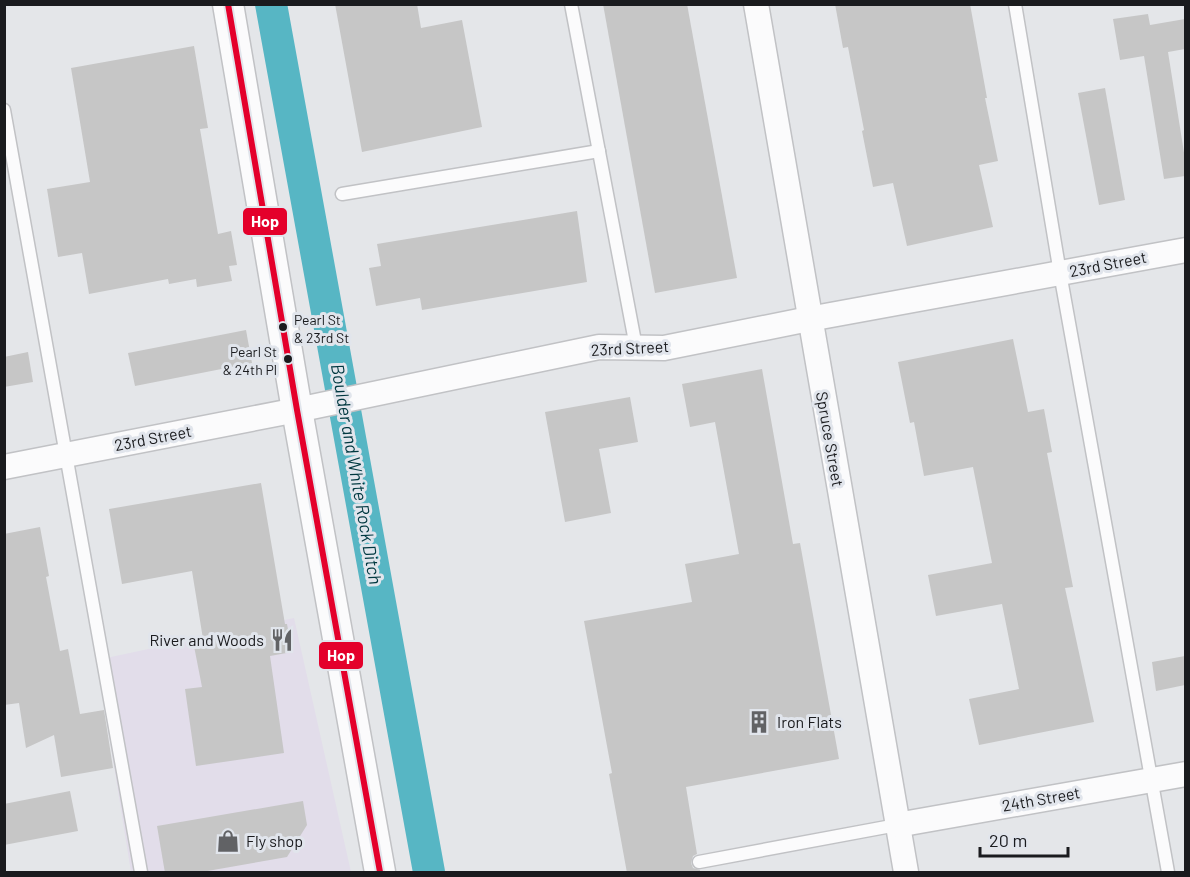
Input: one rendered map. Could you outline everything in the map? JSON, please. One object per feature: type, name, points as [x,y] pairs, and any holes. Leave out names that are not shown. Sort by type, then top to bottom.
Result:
[{"type":"street","points":[[228,4],[297,410],[380,873]]},
{"type":"street","name":"Spruce Street","points":[[756,4],[906,873]]},
{"type":"street","name":"23rd Street","points":[[4,466],[297,410],[599,347],[664,348],[1185,250]]},
{"type":"street","name":"24th Street","points":[[897,825],[1185,774]]},
{"type":"lane","points":[[572,4],[636,347]]},
{"type":"lane","points":[[1015,4],[1059,273],[1168,873]]},
{"type":"lane","points":[[4,110],[141,873]]},
{"type":"lane","points":[[342,194],[599,151]]},
{"type":"lane","points":[[699,862],[897,825]]},
{"type":"shaded area","points":[[294,618],[351,872],[131,872],[97,660]]},
{"type":"building","points":[[335,4],[417,4],[421,28],[462,20],[482,127],[362,152]]},
{"type":"building","points":[[603,4],[687,4],[737,278],[655,293]]},
{"type":"building","points":[[835,4],[970,4],[998,161],[979,165],[993,227],[907,246],[893,183],[873,187],[848,47],[843,48]]},
{"type":"building","points":[[1148,14],[1150,25],[1185,19],[1185,49],[1168,52],[1185,159],[1185,176],[1164,179],[1144,56],[1120,60],[1113,19]]},
{"type":"building","points":[[194,46],[208,128],[200,129],[218,234],[231,231],[237,265],[229,266],[232,281],[197,287],[196,279],[169,284],[168,279],[89,294],[82,253],[58,257],[47,189],[90,182],[71,68]]},
{"type":"building","points":[[1105,88],[1125,200],[1099,205],[1078,93]]},
{"type":"building","points":[[577,211],[587,282],[422,310],[420,298],[376,306],[369,268],[381,266],[377,244]]},
{"type":"building","points":[[246,330],[252,363],[135,386],[128,353]]},
{"type":"building","points":[[1013,339],[1028,412],[1044,409],[1052,452],[1047,453],[1073,587],[1065,588],[1094,722],[979,745],[969,699],[1019,689],[1002,604],[936,616],[928,575],[992,563],[973,467],[924,476],[914,422],[910,423],[898,362]]},
{"type":"building","points":[[28,352],[33,382],[4,387],[4,357]]},
{"type":"building","points":[[762,369],[793,544],[800,543],[839,759],[686,787],[697,854],[693,856],[691,863],[693,868],[700,870],[700,873],[627,873],[609,774],[612,773],[584,621],[692,602],[685,564],[739,554],[715,422],[690,427],[682,384]]},
{"type":"building","points":[[630,397],[638,442],[599,449],[611,513],[565,522],[545,412]]},
{"type":"building","points":[[261,483],[285,624],[287,624],[292,652],[270,656],[284,753],[196,766],[185,689],[202,687],[193,641],[203,639],[192,571],[122,584],[109,509]]},
{"type":"building","points":[[40,527],[49,576],[46,577],[60,651],[68,649],[80,714],[104,710],[113,768],[61,777],[54,735],[26,748],[19,703],[4,705],[4,534]]},
{"type":"building","points":[[1185,656],[1185,685],[1156,691],[1152,662]]},
{"type":"building","points":[[70,791],[78,831],[4,845],[4,804]]},
{"type":"building","name":"Fly shop","points":[[303,801],[307,825],[287,857],[196,873],[165,873],[157,826]]},
{"type":"waterway","name":"Boulder and White Rock Ditch","points":[[271,4],[429,872]]},
{"type":"transit line","name":"Hop","points":[[228,4],[297,410],[380,872]]},
{"type":"place","name":"Pearl St & 23rd St","points":[[283,327]]},
{"type":"place","name":"Pearl St & 24th Pl","points":[[288,359]]},
{"type":"place","name":"River and Woods","points":[[282,640]]},
{"type":"place","name":"Iron Flats","points":[[759,722]]},
{"type":"place","name":"Fly shop","points":[[228,841]]}]
